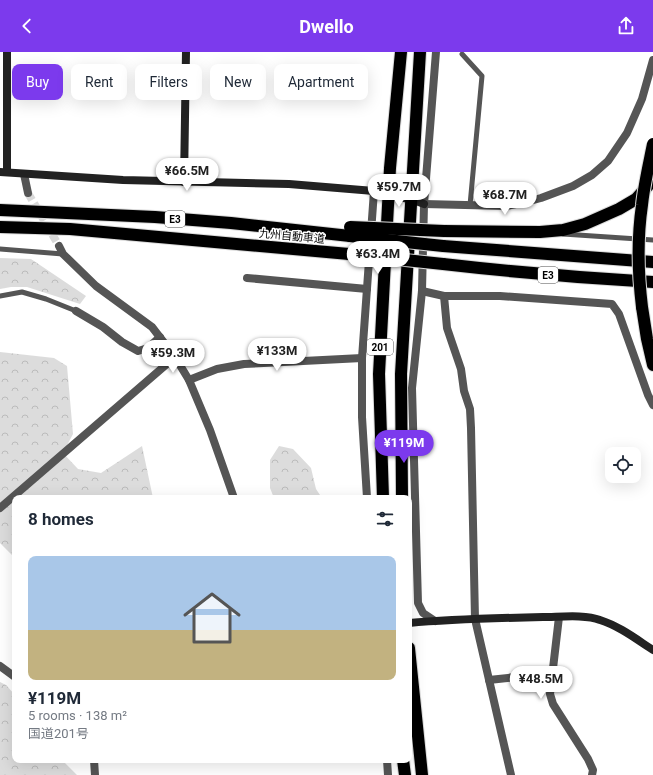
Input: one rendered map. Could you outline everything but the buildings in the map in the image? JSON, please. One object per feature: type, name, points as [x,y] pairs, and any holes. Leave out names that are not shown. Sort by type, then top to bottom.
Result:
[{"type":"highway","name":"201","points":[[383,495],[379,374],[390,168],[401,52]]},
{"type":"highway","name":"201","points":[[402,495],[401,374],[420,52]]},
{"type":"highway","points":[[653,144],[642,205],[639,244],[639,283],[647,339],[653,365]]},
{"type":"highway","points":[[350,232],[444,230],[540,232],[563,230],[584,224],[619,209],[636,199],[653,180]]},
{"type":"highway","name":"九州自動車道","points":[[0,210],[101,214],[350,232],[443,246],[653,262]]},
{"type":"highway","name":"九州自動車道","points":[[0,227],[70,229],[349,254],[502,271],[653,282]]},
{"type":"highway","points":[[599,279],[653,287]]},
{"type":"highway","points":[[412,677],[422,775]]},
{"type":"highway","points":[[403,763],[404,775]]},
{"type":"street","points":[[7,52],[3,172],[184,182],[289,184],[374,191],[389,196],[411,199],[424,204],[506,206],[526,202],[573,186],[592,175],[608,161],[627,133],[642,99],[653,60]]},
{"type":"street","points":[[184,182],[186,52]]},
{"type":"street","points":[[435,621],[423,613],[418,603],[412,388],[422,292],[424,204],[436,52]]},
{"type":"street","points":[[24,174],[28,193]]},
{"type":"street","points":[[367,495],[362,417],[362,358],[374,191]]},
{"type":"street","points":[[59,246],[63,254],[96,286],[152,327],[175,358],[189,380],[210,430],[233,495]]},
{"type":"street","points":[[247,278],[367,289]]},
{"type":"street","points":[[422,292],[444,296],[500,296],[612,304],[619,314],[653,405]]},
{"type":"street","points":[[444,296],[447,328],[461,369],[464,391],[470,410],[475,619],[511,775]]},
{"type":"street","points":[[76,311],[138,351],[148,348],[160,337]]},
{"type":"street","points":[[15,495],[175,358]]},
{"type":"street","points":[[189,380],[217,369],[244,364],[362,358]]},
{"type":"street","points":[[0,508],[12,498]]},
{"type":"street","points":[[412,623],[573,616],[598,619],[612,625],[653,650]]},
{"type":"street","points":[[559,617],[550,694],[553,704],[588,758],[593,770],[592,775]]},
{"type":"street","points":[[0,666],[12,674]]},
{"type":"street","points":[[489,680],[552,673]]},
{"type":"street","points":[[94,763],[95,775]]},
{"type":"street","points":[[386,763],[388,775]]},
{"type":"lane","points":[[462,54],[482,76],[470,205]]},
{"type":"lane","points":[[540,232],[653,240]]},
{"type":"lane","points":[[0,250],[63,254]]},
{"type":"lane","points":[[0,296],[22,292],[46,299],[76,311]]},
{"type":"green space","points":[[0,258],[31,259],[86,296],[80,304],[27,287],[0,289]]},
{"type":"green space","points":[[0,352],[54,358],[67,366],[73,434],[63,453],[78,469],[101,473],[142,446],[152,495],[12,495],[12,555],[0,543]]},
{"type":"green space","points":[[279,446],[293,449],[311,468],[316,489],[320,495],[273,495],[270,488],[270,460]]},
{"type":"green space","points":[[0,682],[6,685],[12,692],[12,763],[65,763],[77,775],[0,775]]},
{"type":"tunnel","points":[[28,193],[59,246]]}]
